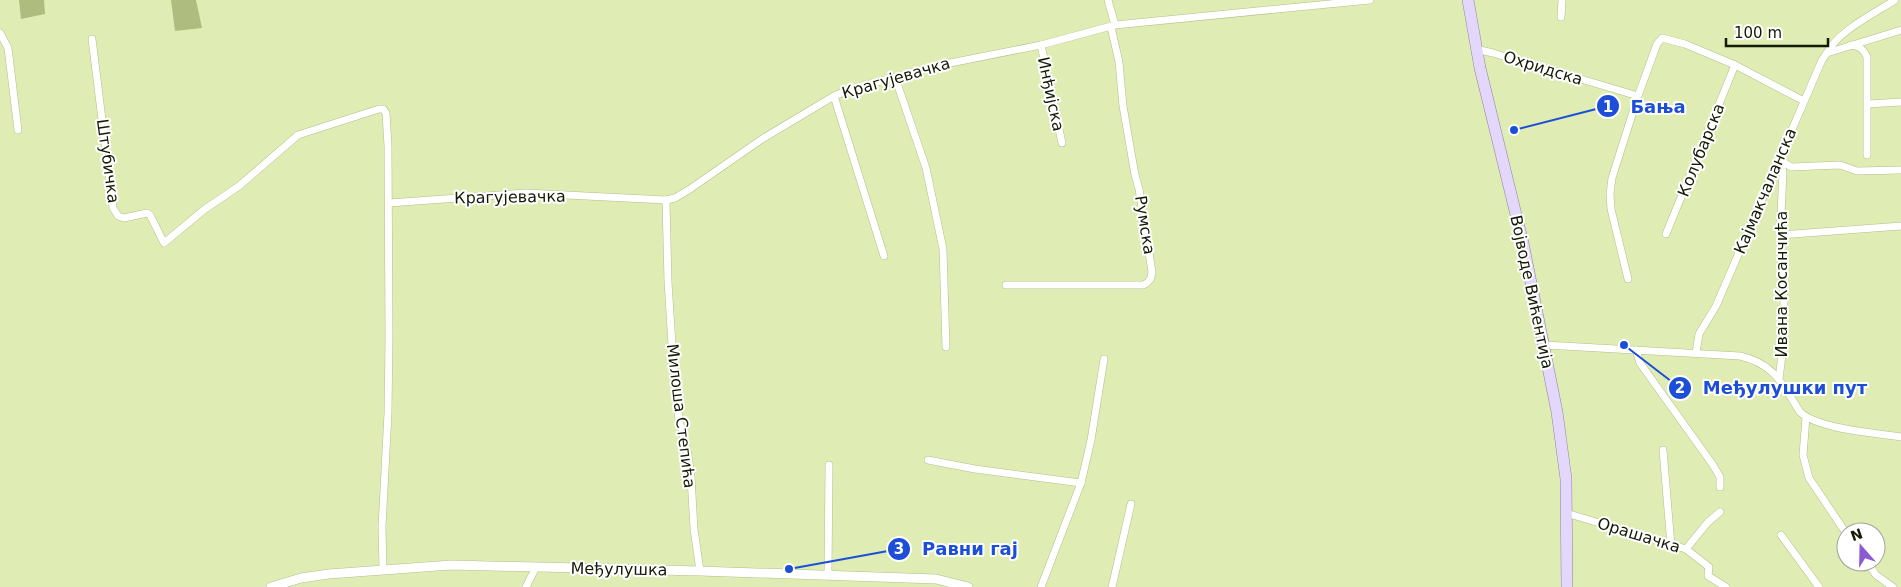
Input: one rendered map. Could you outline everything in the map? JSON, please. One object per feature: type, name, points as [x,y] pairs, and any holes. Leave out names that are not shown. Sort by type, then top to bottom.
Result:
[{"type":"main road","name":"Војводе Вићентија","points":[[1468,0],[1476,49],[1525,251],[1545,344],[1564,453],[1567,587]]},
{"type":"street","points":[[1108,0],[1113,26]]},
{"type":"street","name":"Крагујевачка","points":[[389,203],[526,193],[666,200],[675,198],[690,189],[762,139],[834,96],[851,89],[969,58],[1041,44],[1113,26],[1370,0]]},
{"type":"street","points":[[1561,17],[1562,0]]},
{"type":"street","name":"Кајмакчаланска","points":[[1696,353],[1699,334],[1716,306],[1822,60],[1832,45],[1843,35],[1895,0]]},
{"type":"street","name":"Румска","points":[[1006,285],[1143,285],[1152,278],[1139,189],[1123,106],[1113,26]]},
{"type":"street","points":[[1828,53],[1901,30]]},
{"type":"street","points":[[0,33],[8,48],[18,130]]},
{"type":"street","points":[[1628,278],[1611,209],[1610,194],[1612,178],[1656,44],[1662,38],[1672,39],[1735,65],[1804,101]]},
{"type":"street","name":"Штубичка","points":[[92,39],[115,214],[121,218],[147,213],[150,215],[164,243],[205,209],[239,186],[298,135],[379,109],[385,111],[387,116],[389,203]]},
{"type":"street","name":"Инђијска","points":[[1041,44],[1062,143]]},
{"type":"street","points":[[1851,45],[1862,49],[1867,57],[1867,155]]},
{"type":"street","name":"Охридска","points":[[1476,49],[1638,96]]},
{"type":"street","name":"Колубарска","points":[[1666,234],[1735,65]]},
{"type":"street","points":[[895,77],[926,168],[943,249],[946,347]]},
{"type":"street","points":[[834,96],[884,256]]},
{"type":"street","points":[[1868,104],[1901,102]]},
{"type":"street","points":[[1779,159],[1791,167],[1840,165],[1857,171],[1901,170]]},
{"type":"street","name":"Ивана Косанчића","points":[[1779,159],[1783,172],[1780,235],[1784,302],[1783,347],[1779,379]]},
{"type":"street","name":"Милоша Степића","points":[[666,200],[668,282],[674,376],[679,420],[688,455],[694,528],[700,571]]},
{"type":"street","points":[[383,569],[382,528],[388,413],[389,203]]},
{"type":"street","points":[[1780,235],[1901,226]]},
{"type":"street","points":[[1545,344],[1740,356],[1753,359],[1771,369],[1806,418],[1826,424],[1901,436]]},
{"type":"street","points":[[1636,350],[1640,363],[1714,465],[1720,477],[1720,487]]},
{"type":"street","points":[[1041,587],[1081,483],[1091,440],[1104,359]]},
{"type":"street","points":[[1806,418],[1803,455],[1809,478],[1839,522]]},
{"type":"street","points":[[1663,450],[1671,545]]},
{"type":"street","points":[[928,460],[976,469],[1081,483]]},
{"type":"street","points":[[828,574],[829,465]]},
{"type":"street","points":[[1112,587],[1131,504]]},
{"type":"street","points":[[1686,549],[1708,522],[1720,512]]},
{"type":"street","name":"Орашачка","points":[[1566,513],[1686,549],[1709,568],[1708,576],[1726,587]]},
{"type":"street","points":[[1781,535],[1819,587]]},
{"type":"street","name":"Међулушка","points":[[271,587],[301,578],[329,574],[451,565],[828,574],[936,579],[968,587]]},
{"type":"street","points":[[526,587],[536,567]]},
{"type":"street","points":[[1874,572],[1889,586]]},
{"type":"green space","points":[[19,0],[44,0],[45,14],[21,19]]},
{"type":"green space","points":[[171,0],[196,0],[202,28],[175,31]]},
{"type":"place","name":"Бања","points":[[1514,130]]},
{"type":"place","name":"Међулушки пут","points":[[1624,345]]},
{"type":"place","name":"Равни гај","points":[[789,569]]}]
